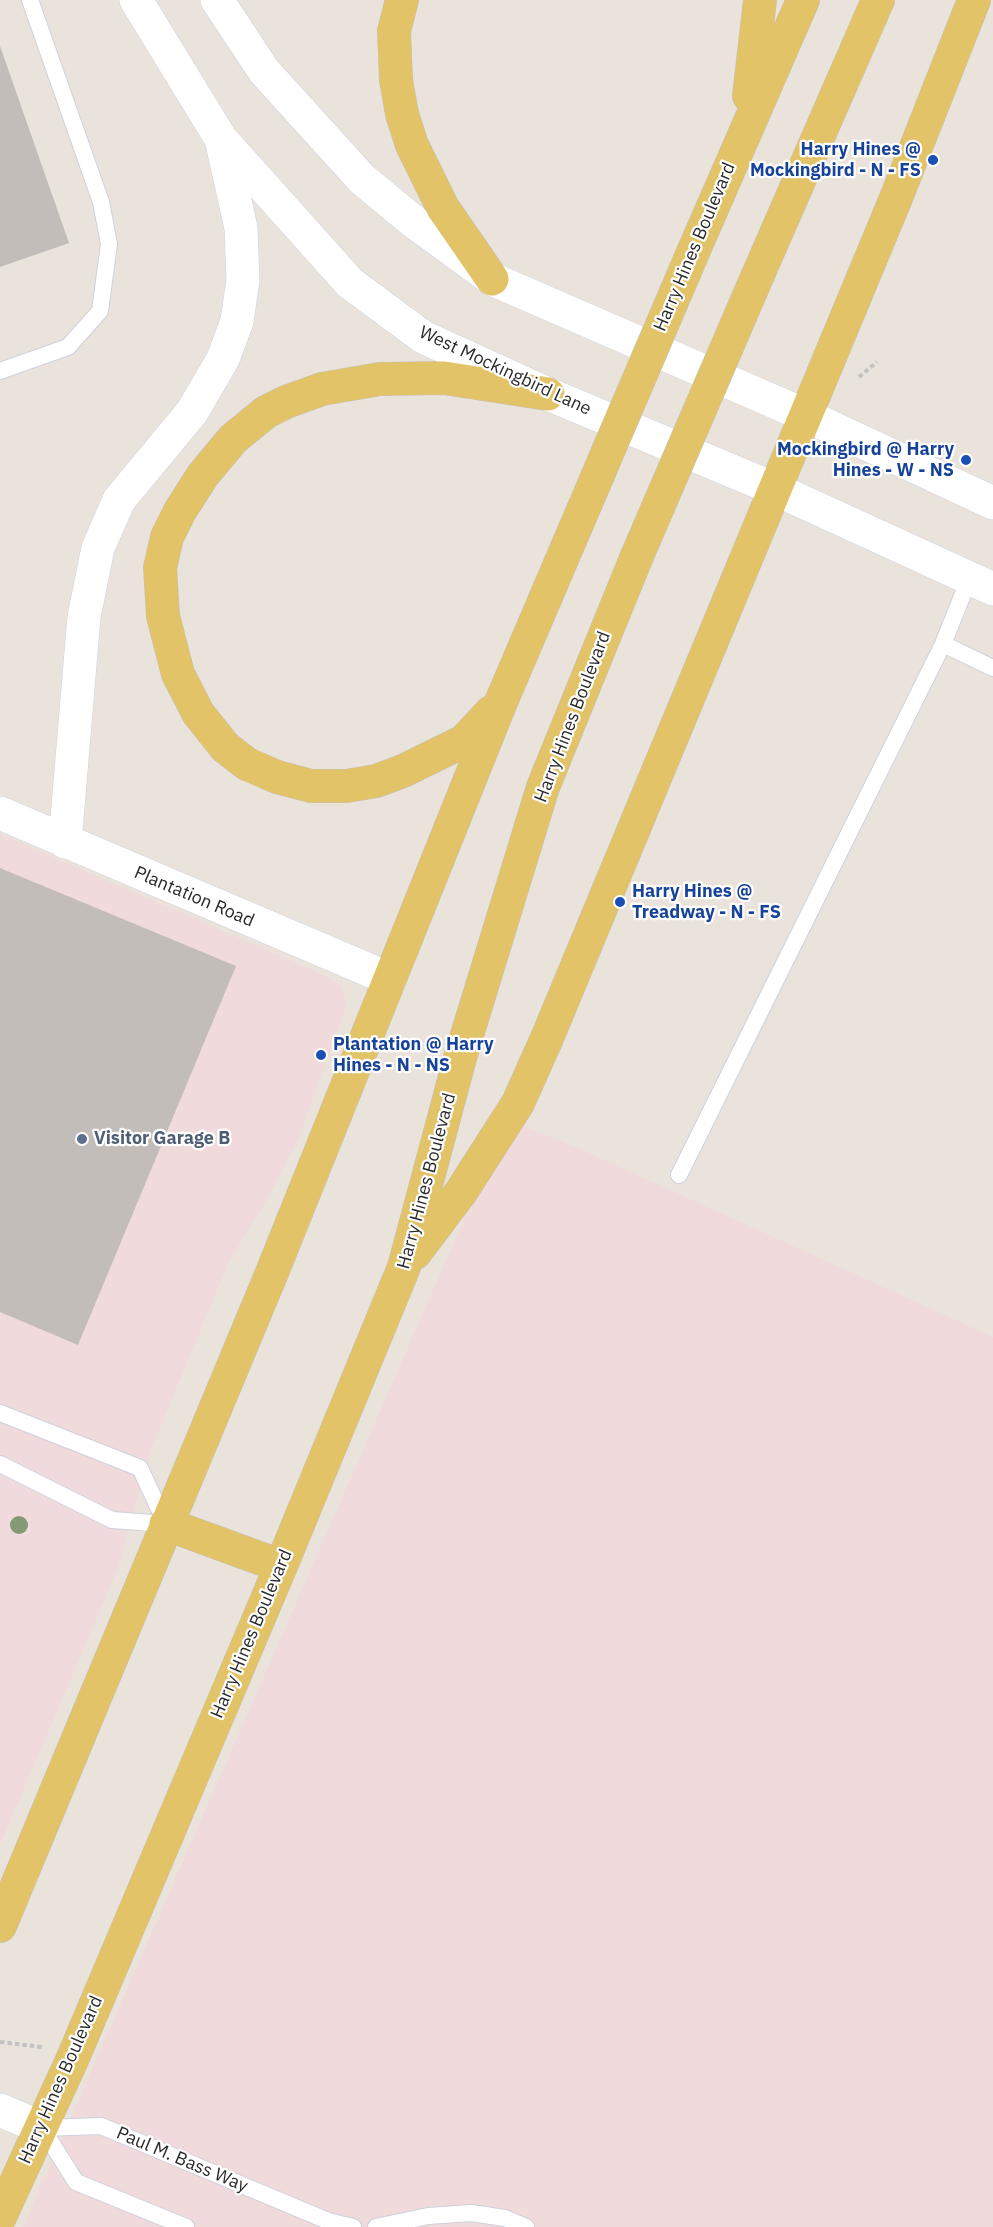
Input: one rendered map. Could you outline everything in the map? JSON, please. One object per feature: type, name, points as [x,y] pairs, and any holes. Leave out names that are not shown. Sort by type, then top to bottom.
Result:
[{"type":"main road","name":"West Mockingbird Lane","points":[[136,0],[221,139],[350,283],[423,337],[549,394],[775,489],[981,584]]},
{"type":"main road","points":[[217,0],[264,71],[362,179],[414,222],[492,279],[807,416],[993,503]]},
{"type":"main road","points":[[402,0],[394,31],[396,80],[405,124],[412,145],[443,208],[492,279]]},
{"type":"main road","points":[[743,134],[760,0]]},
{"type":"main road","name":"Harry Hines Boulevard","points":[[1,1921],[273,1270],[501,702],[743,134],[803,0]]},
{"type":"main road","name":"Harry Hines Boulevard","points":[[0,2217],[42,2128],[281,1566],[405,1267],[460,1058],[543,787],[637,556],[878,0]]},
{"type":"main road","points":[[405,1267],[461,1192],[518,1103],[807,416],[909,167],[974,0]]},
{"type":"main road","points":[[65,842],[84,617],[98,548],[119,500],[192,412],[223,359],[237,321],[243,280],[241,228],[221,139]]},
{"type":"main road","points":[[501,702],[464,741],[403,771],[376,781],[347,786],[311,786],[277,777],[247,764],[225,747],[198,713],[178,675],[163,616],[160,568],[167,537],[180,511],[203,475],[233,439],[266,412],[286,402],[322,389],[380,380],[444,378],[549,394]]},
{"type":"main road","name":"Plantation Road","points":[[0,813],[390,979]]},
{"type":"main road","points":[[166,1524],[281,1566]]},
{"type":"main road","points":[[0,2110],[42,2128]]},
{"type":"lane","points":[[0,371],[68,347],[100,311],[109,244],[101,202],[30,0]]},
{"type":"lane","points":[[680,1175],[943,644],[981,584]]},
{"type":"lane","points":[[943,644],[993,668]]},
{"type":"lane","points":[[0,1413],[140,1468],[166,1524],[112,1520],[0,1464]]},
{"type":"lane","name":"Paul M. Bass Way","points":[[42,2128],[101,2126],[328,2221],[353,2227]]},
{"type":"lane","points":[[42,2128],[76,2182],[181,2226]]},
{"type":"lane","points":[[376,2227],[428,2216],[471,2213],[505,2218],[525,2227]]},
{"type":"path","points":[[0,2042],[43,2047]]},
{"type":"shaded area","points":[[0,834],[326,976],[341,986],[346,1003],[298,1139],[265,1203],[229,1261],[152,1447],[118,1568],[0,1845]]},
{"type":"shaded area","points":[[521,1125],[578,1148],[993,1337],[993,2227],[23,2227],[465,1217]]},
{"type":"building","points":[[0,46],[69,243],[0,267]]},
{"type":"building","name":"Visitor Garage B","points":[[0,868],[236,966],[78,1345],[0,1312]]},
{"type":"place","name":"Harry Hines @ Mockingbird - N - FS","points":[[933,160]]},
{"type":"place","name":"Mockingbird @ Harry Hines - W - NS","points":[[966,460]]},
{"type":"place","name":"Harry Hines @ Treadway - N - FS","points":[[620,902]]},
{"type":"place","name":"Plantation @ Harry Hines - N - NS","points":[[321,1055]]},
{"type":"place","name":"Visitor Garage B","points":[[82,1139]]}]
